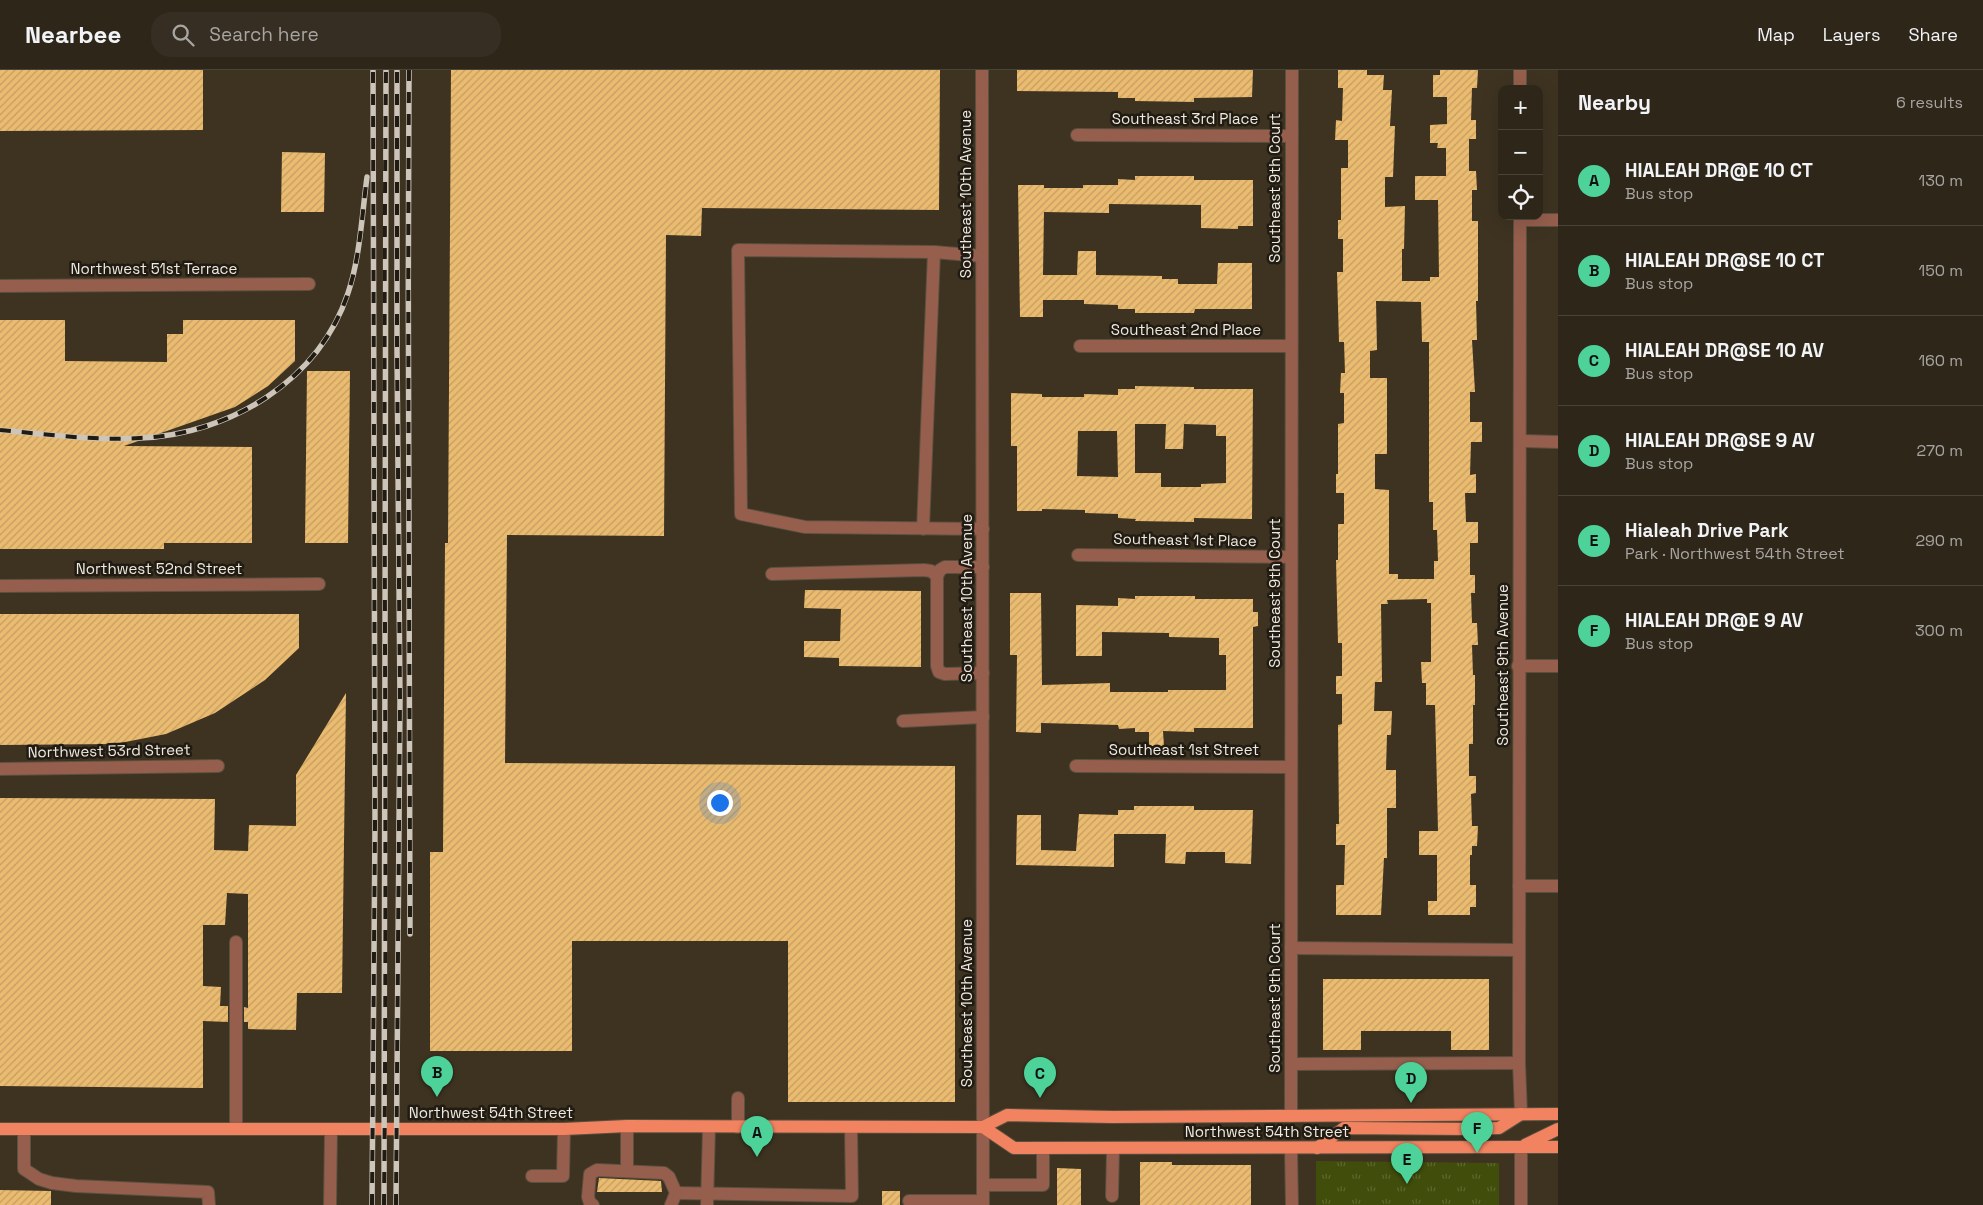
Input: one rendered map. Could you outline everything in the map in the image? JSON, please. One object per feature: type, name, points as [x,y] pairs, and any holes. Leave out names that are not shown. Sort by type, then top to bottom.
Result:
[{"type":"main road","points":[[1317,1148],[1344,1128],[1499,1128],[1521,1114]]},
{"type":"main road","name":"Northwest 54th Street","points":[[0,1129],[564,1129],[627,1126],[983,1127],[1007,1115],[1291,1116],[1558,1114]]},
{"type":"main road","name":"Northwest 54th Street","points":[[983,1127],[1014,1148],[1042,1149],[1558,1147]]},
{"type":"main road","points":[[1521,1147],[1558,1129]]},
{"type":"street","name":"Southeast 10th Avenue","points":[[982,70],[983,1203]]},
{"type":"street","name":"Southeast 9th Court","points":[[1291,1116],[1292,70]]},
{"type":"street","points":[[1520,70],[1520,85]]},
{"type":"street","name":"Southeast 3rd Place","points":[[1077,135],[1292,136]]},
{"type":"street","points":[[1543,219],[1558,220]]},
{"type":"street","name":"Southeast 9th Avenue","points":[[1520,220],[1518,666],[1519,1063],[1521,1114]]},
{"type":"street","points":[[982,256],[934,252],[738,250],[741,514],[805,527],[983,529]]},
{"type":"street","points":[[923,529],[934,252]]},
{"type":"street","name":"Northwest 51st Terrace","points":[[0,286],[308,284]]},
{"type":"street","name":"Southeast 2nd Place","points":[[1080,346],[1291,346]]},
{"type":"street","points":[[1520,442],[1558,442]]},
{"type":"street","name":"Southeast 1st Place","points":[[1078,555],[1291,557]]},
{"type":"street","points":[[983,567],[945,567],[936,576],[937,666],[939,672],[945,674],[983,673]]},
{"type":"street","points":[[772,574],[924,570],[931,571],[936,576]]},
{"type":"street","name":"Northwest 52nd Street","points":[[0,586],[319,584]]},
{"type":"street","points":[[1518,666],[1558,666]]},
{"type":"street","points":[[903,721],[983,717]]},
{"type":"street","name":"Northwest 53rd Street","points":[[0,769],[218,766]]},
{"type":"street","name":"Southeast 1st Street","points":[[1076,766],[1291,767]]},
{"type":"street","points":[[1519,886],[1558,886]]},
{"type":"street","points":[[236,942],[236,1129]]},
{"type":"street","points":[[1291,948],[1519,950]]},
{"type":"street","points":[[1291,1064],[1519,1063]]},
{"type":"street","points":[[738,1098],[738,1127]]},
{"type":"street","points":[[626,1170],[627,1126]]},
{"type":"street","points":[[707,1199],[709,1126]]},
{"type":"street","points":[[593,1205],[588,1197],[590,1174],[597,1170],[664,1173],[669,1177],[674,1199],[852,1196],[851,1127]]},
{"type":"street","points":[[24,1129],[24,1169],[39,1179],[52,1183],[76,1186],[208,1192],[209,1205]]},
{"type":"street","points":[[330,1205],[331,1129]]},
{"type":"street","points":[[532,1176],[563,1176],[564,1129]]},
{"type":"street","points":[[1521,1147],[1521,1205]]},
{"type":"street","points":[[983,1185],[1043,1185],[1042,1149]]},
{"type":"street","points":[[1291,1149],[1292,1205]]},
{"type":"street","points":[[1112,1196],[1113,1150]]},
{"type":"street","points":[[910,1201],[983,1203]]},
{"type":"green space","points":[[1316,1161],[1499,1163],[1499,1205],[1316,1205]]},
{"type":"building","points":[[0,70],[203,70],[203,130],[0,131]]},
{"type":"building","points":[[451,70],[940,70],[939,210],[702,208],[701,236],[666,235],[664,536],[507,535],[505,763],[955,766],[955,1102],[788,1102],[788,941],[572,941],[572,1051],[430,1051],[430,852],[443,852],[445,543],[448,543]]},
{"type":"building","points":[[1017,70],[1253,70],[1252,97],[1194,98],[1194,102],[1135,101],[1135,98],[1118,98],[1118,92],[1017,91]]},
{"type":"building","points":[[1338,70],[1367,70],[1367,75],[1384,75],[1383,90],[1392,90],[1390,126],[1395,126],[1393,177],[1385,177],[1385,207],[1405,206],[1402,281],[1430,281],[1430,277],[1439,277],[1438,200],[1415,200],[1415,176],[1446,176],[1446,148],[1437,148],[1438,143],[1430,143],[1430,125],[1447,124],[1447,97],[1433,97],[1433,75],[1440,75],[1440,70],[1478,70],[1477,88],[1472,88],[1471,120],[1476,120],[1476,139],[1469,139],[1469,171],[1476,171],[1477,190],[1472,190],[1472,221],[1478,221],[1477,340],[1472,340],[1475,392],[1470,392],[1470,422],[1482,422],[1482,442],[1471,442],[1470,475],[1476,474],[1476,493],[1465,493],[1466,522],[1478,522],[1478,543],[1470,543],[1470,575],[1475,575],[1475,593],[1471,593],[1472,623],[1477,623],[1478,645],[1472,645],[1475,705],[1473,705],[1473,744],[1469,744],[1469,776],[1476,776],[1476,793],[1471,794],[1472,826],[1478,826],[1477,846],[1472,846],[1472,855],[1470,855],[1470,885],[1476,885],[1476,907],[1470,907],[1470,915],[1428,915],[1428,901],[1437,901],[1437,855],[1419,855],[1419,831],[1438,831],[1435,705],[1426,705],[1426,683],[1422,683],[1421,662],[1431,662],[1431,603],[1427,603],[1427,599],[1387,600],[1388,604],[1381,604],[1382,682],[1375,682],[1374,711],[1392,711],[1391,735],[1387,735],[1386,770],[1396,770],[1396,808],[1387,808],[1387,858],[1384,858],[1381,915],[1336,915],[1336,885],[1344,885],[1345,845],[1336,845],[1336,824],[1339,824],[1338,725],[1342,724],[1342,694],[1336,694],[1336,676],[1342,676],[1342,643],[1338,643],[1336,560],[1338,560],[1338,524],[1344,524],[1344,493],[1336,493],[1336,474],[1338,474],[1338,424],[1344,423],[1344,393],[1340,393],[1341,373],[1345,373],[1344,342],[1339,342],[1337,272],[1343,272],[1343,239],[1338,239],[1338,220],[1341,220],[1341,168],[1348,168],[1348,140],[1335,140],[1336,120],[1342,121],[1343,88],[1338,88]],"holes":[[[1376,301],[1421,302],[1422,342],[1429,342],[1429,502],[1433,502],[1433,530],[1437,530],[1438,561],[1434,561],[1434,579],[1398,579],[1398,574],[1389,574],[1389,490],[1375,489],[1375,454],[1387,454],[1387,378],[1370,378],[1370,351],[1377,350]]]},
{"type":"building","points":[[282,152],[325,153],[324,212],[281,212]]},
{"type":"building","points":[[1135,176],[1194,176],[1194,180],[1253,180],[1253,226],[1238,226],[1238,229],[1201,228],[1201,205],[1109,204],[1109,213],[1044,212],[1043,275],[1077,275],[1078,251],[1096,251],[1096,275],[1162,276],[1162,279],[1178,279],[1178,284],[1217,284],[1218,263],[1252,263],[1252,309],[1195,309],[1194,313],[1135,313],[1135,309],[1118,309],[1118,305],[1084,304],[1084,300],[1043,300],[1043,317],[1020,317],[1018,185],[1044,185],[1044,188],[1083,188],[1083,185],[1118,185],[1118,179],[1135,180]]},
{"type":"building","points":[[0,320],[65,320],[65,361],[167,362],[167,334],[183,334],[183,320],[295,320],[295,361],[268,386],[235,407],[124,446],[252,447],[252,543],[164,543],[164,549],[0,549]]},
{"type":"building","points":[[307,371],[350,371],[348,543],[305,543]]},
{"type":"building","points":[[1135,386],[1253,389],[1252,519],[1194,518],[1194,522],[1135,521],[1136,519],[1118,518],[1118,514],[1085,513],[1085,510],[1042,509],[1042,511],[1017,511],[1017,446],[1011,446],[1011,393],[1042,394],[1042,397],[1084,397],[1084,394],[1118,395],[1118,389],[1135,389]],"holes":[[[1135,424],[1166,424],[1165,449],[1183,449],[1184,424],[1216,425],[1216,436],[1226,436],[1226,483],[1201,484],[1201,487],[1161,487],[1161,473],[1135,473]],[[1078,431],[1117,431],[1118,477],[1077,476]]]},
{"type":"building","points":[[805,590],[921,591],[921,667],[839,666],[839,658],[804,657],[804,641],[840,641],[841,609],[804,608]]},
{"type":"building","points":[[1010,593],[1041,593],[1042,685],[1110,683],[1110,692],[1226,690],[1226,655],[1219,655],[1219,638],[1169,637],[1169,633],[1102,632],[1102,656],[1076,656],[1076,605],[1118,606],[1118,598],[1135,599],[1135,596],[1195,596],[1195,599],[1253,599],[1253,612],[1258,612],[1258,626],[1253,627],[1253,728],[1194,728],[1194,732],[1163,731],[1164,746],[1149,746],[1149,732],[1135,732],[1135,728],[1119,729],[1118,725],[1041,723],[1041,733],[1016,732],[1017,655],[1010,655]]},
{"type":"building","points":[[0,614],[299,614],[299,648],[265,680],[215,713],[166,734],[115,744],[0,745]]},
{"type":"building","points":[[346,693],[342,993],[297,993],[296,1030],[248,1029],[248,1022],[244,1022],[244,1007],[248,1008],[248,894],[227,893],[225,925],[203,925],[203,986],[221,987],[220,1006],[228,1006],[228,1022],[203,1021],[203,1088],[0,1086],[0,798],[215,799],[214,850],[248,851],[249,825],[296,826],[296,775]]},
{"type":"building","points":[[1134,806],[1194,806],[1194,810],[1253,810],[1251,864],[1225,863],[1225,852],[1186,852],[1185,864],[1165,863],[1166,834],[1114,834],[1114,867],[1016,865],[1017,815],[1041,815],[1041,850],[1076,851],[1079,814],[1118,815],[1118,810],[1134,810]]},
{"type":"building","points":[[1323,979],[1489,979],[1489,1050],[1451,1050],[1451,1031],[1361,1031],[1361,1050],[1323,1050]]},
{"type":"building","points":[[1140,1162],[1172,1162],[1172,1165],[1251,1165],[1251,1205],[1140,1205]]},
{"type":"building","points":[[1057,1168],[1081,1169],[1081,1205],[1057,1205]]},
{"type":"building","points":[[599,1178],[661,1181],[662,1192],[597,1192]]},
{"type":"building","points":[[0,1190],[51,1191],[51,1205],[0,1205]]},
{"type":"building","points":[[882,1191],[900,1191],[900,1205],[882,1205]]},
{"type":"railway","points":[[372,1205],[375,826],[373,70]]},
{"type":"railway","points":[[384,1205],[386,70]]},
{"type":"railway","points":[[396,1205],[400,699],[397,70]]},
{"type":"railway","points":[[409,70],[410,934]]},
{"type":"railway","points":[[0,430],[105,439],[140,438],[174,434],[206,426],[238,414],[267,397],[293,376],[316,352],[334,324],[352,279],[360,236],[367,177]]},
{"type":"place","name":"HIALEAH DR@SE 10 CT","points":[[437,1097]]},
{"type":"place","name":"HIALEAH DR@SE 10 AV","points":[[1040,1098]]},
{"type":"place","name":"HIALEAH DR@SE 9 AV","points":[[1411,1103]]},
{"type":"place","name":"HIALEAH DR@E 9 AV","points":[[1477,1153]]},
{"type":"place","name":"HIALEAH DR@E 10 CT","points":[[757,1157]]},
{"type":"place","name":"Hialeah Drive Park","points":[[1407,1184]]}]
